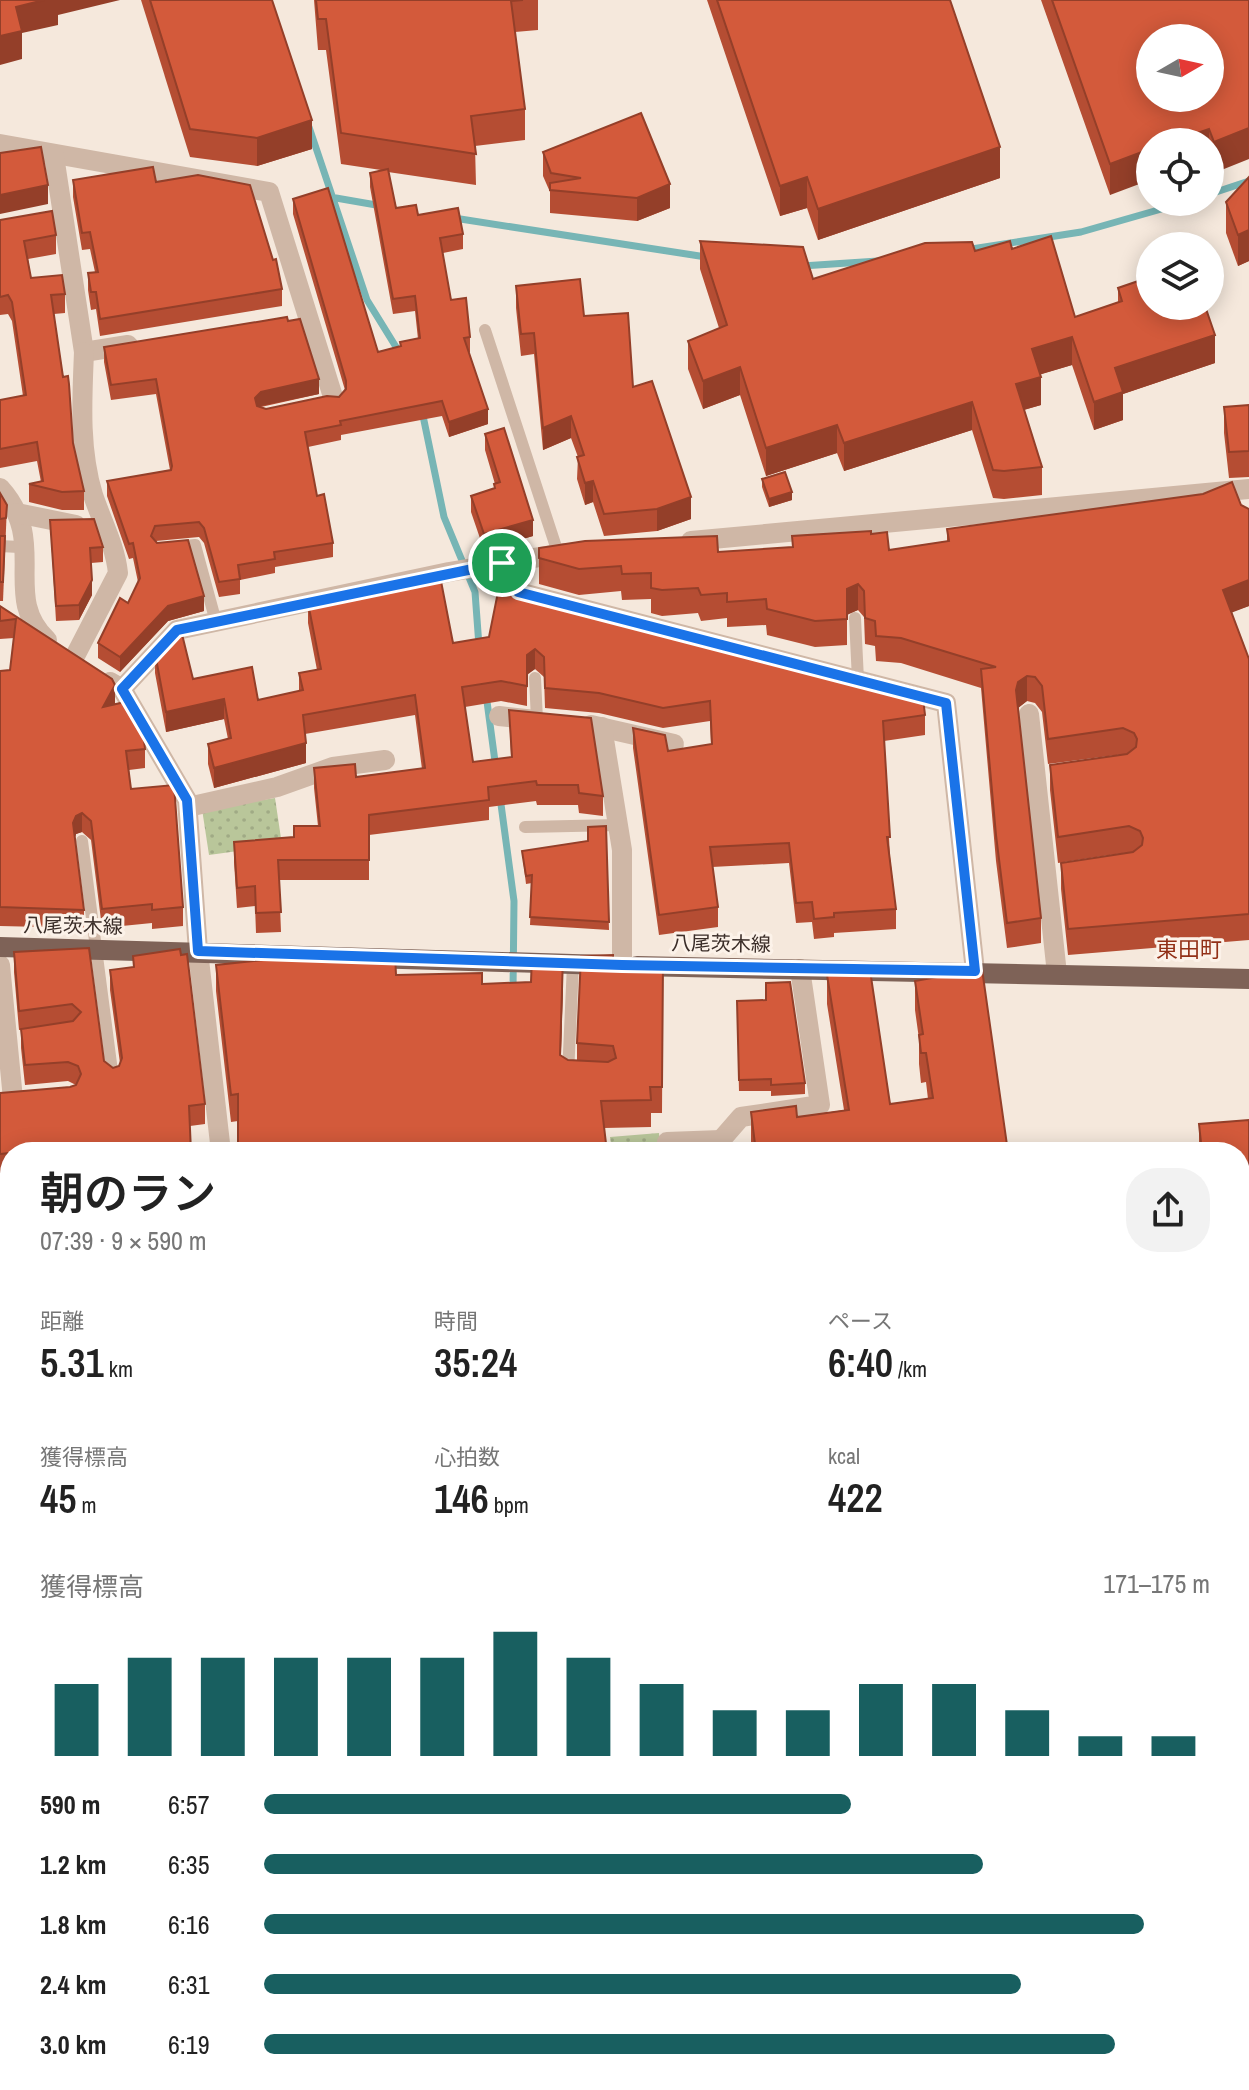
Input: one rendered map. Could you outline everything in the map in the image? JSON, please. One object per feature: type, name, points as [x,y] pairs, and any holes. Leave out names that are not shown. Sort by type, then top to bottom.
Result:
[{"type":"main road","name":"八尾茨木線","points":[[0,947],[524,963],[1249,979]]},
{"type":"street","points":[[0,144],[269,192],[298,316],[327,402]]},
{"type":"street","points":[[54,156],[55,216],[84,352],[82,426],[93,495],[103,517],[118,573],[86,665]]},
{"type":"street","points":[[84,352],[143,342]]},
{"type":"street","points":[[0,488],[17,513],[66,525],[88,525],[103,517]]},
{"type":"street","points":[[668,543],[1241,494]]},
{"type":"street","points":[[17,513],[10,547],[16,606],[29,628],[122,689],[188,807],[198,951],[220,1142]]},
{"type":"street","points":[[122,689],[177,630],[457,571],[589,550]]},
{"type":"street","points":[[502,563],[518,592],[946,703],[975,971]]},
{"type":"street","points":[[1029,714],[1044,778],[1054,877],[1057,974]]},
{"type":"street","points":[[499,716],[602,727],[674,744]]},
{"type":"street","points":[[602,727],[622,850],[622,965]]},
{"type":"street","points":[[188,807],[277,787],[333,767],[385,760]]},
{"type":"street","points":[[0,965],[14,1040],[13,1099]]},
{"type":"street","points":[[725,1142],[741,1117],[820,1105],[800,969]]},
{"type":"lane","points":[[485,330],[558,553]]},
{"type":"lane","points":[[160,549],[195,545],[216,622]]},
{"type":"lane","points":[[855,618],[858,680]]},
{"type":"lane","points":[[535,678],[552,722]]},
{"type":"lane","points":[[525,827],[618,825]]},
{"type":"lane","points":[[82,841],[113,1079]]},
{"type":"lane","points":[[573,964],[568,1078],[581,1078]]},
{"type":"green space","points":[[275,798],[282,845],[209,855],[202,809]]},
{"type":"green space","points":[[659,1133],[659,1142],[611,1142],[610,1137]]},
{"type":"building","points":[[0,0],[44,0],[16,7],[22,31],[0,36]]},
{"type":"building","points":[[150,0],[272,0],[312,120],[257,138],[190,129]]},
{"type":"building","points":[[316,0],[523,0],[511,1],[525,109],[471,116],[476,154],[341,133],[326,19],[318,19]]},
{"type":"building","points":[[717,0],[950,0],[1000,147],[818,209],[807,177],[780,186]]},
{"type":"building","points":[[1052,0],[1249,0],[1249,128],[1224,138],[1224,128],[1136,128],[1136,154],[1110,164]]},
{"type":"building","points":[[641,113],[670,184],[637,198],[550,190],[550,183],[581,178],[551,173],[543,152]]},
{"type":"building","points":[[41,147],[48,185],[0,195],[0,153]]},
{"type":"building","points":[[153,167],[156,182],[198,175],[250,185],[273,260],[276,259],[282,289],[100,319],[96,292],[91,292],[88,273],[98,272],[90,232],[82,233],[73,180]]},
{"type":"building","points":[[388,169],[396,208],[416,205],[418,215],[458,208],[463,234],[440,238],[451,300],[466,298],[470,337],[464,338],[488,409],[449,422],[442,401],[340,421],[341,425],[305,432],[317,496],[324,494],[333,543],[274,552],[275,559],[238,565],[240,579],[219,582],[204,528],[199,522],[155,526],[151,536],[157,543],[188,540],[204,596],[168,606],[120,657],[98,643],[120,598],[128,603],[140,578],[133,543],[129,544],[107,481],[171,470],[172,466],[156,379],[111,385],[104,347],[287,317],[288,321],[300,319],[319,379],[261,392],[255,398],[257,406],[266,409],[327,396],[339,397],[346,389],[346,381],[293,199],[328,188],[378,352],[401,346],[400,342],[420,338],[415,296],[393,299],[370,173]]},
{"type":"building","points":[[1249,177],[1249,230],[1238,235],[1226,202]]},
{"type":"building","points":[[52,211],[56,235],[24,241],[31,278],[62,275],[65,294],[51,295],[63,377],[68,376],[73,443],[84,491],[62,492],[29,484],[43,481],[37,442],[0,449],[0,400],[26,395],[12,302],[8,295],[0,297],[0,220]]},
{"type":"building","points":[[1051,236],[1075,317],[1122,301],[1118,288],[1136,282],[1136,320],[1210,320],[1215,335],[1115,368],[1123,392],[1094,402],[1072,337],[1032,349],[1041,377],[1016,384],[1042,467],[1004,471],[993,470],[972,402],[844,443],[837,425],[766,448],[740,367],[703,381],[688,341],[727,325],[700,241],[803,247],[813,279],[925,243],[972,242],[975,251],[1010,241],[1012,249]]},
{"type":"building","points":[[580,279],[584,316],[628,313],[633,387],[652,381],[691,497],[657,509],[604,514],[593,481],[585,483],[577,457],[584,455],[571,416],[543,428],[534,333],[521,334],[516,286]]},
{"type":"building","points":[[1249,405],[1249,451],[1229,452],[1224,407]]},
{"type":"building","points":[[504,428],[533,520],[484,534],[471,496],[495,488],[494,484],[500,482],[485,434]]},
{"type":"building","points":[[785,472],[792,492],[769,499],[762,479]]},
{"type":"building","points":[[1232,482],[1241,505],[1249,509],[1249,580],[1223,590],[1249,659],[1249,914],[1068,929],[1061,863],[1133,852],[1142,845],[1143,838],[1140,831],[1129,826],[1058,837],[1050,765],[1127,754],[1136,747],[1137,739],[1134,733],[1123,728],[1048,739],[1042,686],[1035,677],[1027,676],[1018,682],[1016,690],[1041,918],[1007,923],[981,669],[996,667],[901,638],[876,636],[875,621],[865,618],[864,591],[858,584],[847,589],[847,619],[815,621],[767,609],[766,599],[727,602],[727,593],[701,595],[698,588],[651,588],[651,573],[622,574],[621,566],[579,569],[539,558],[539,548],[585,541],[717,536],[718,552],[793,547],[792,536],[871,531],[871,534],[887,532],[889,550],[949,541],[947,529],[1203,494]]},
{"type":"building","points":[[0,493],[7,505],[6,518],[0,519]]},
{"type":"building","points":[[94,519],[103,547],[90,548],[92,580],[79,605],[56,606],[50,520]]},
{"type":"building","points":[[0,536],[5,536],[3,582],[0,582]]},
{"type":"building","points":[[440,576],[453,643],[489,637],[498,592],[828,672],[829,668],[853,672],[876,678],[874,689],[903,685],[922,690],[925,715],[883,721],[890,837],[887,837],[896,909],[834,913],[834,917],[814,919],[812,902],[796,903],[789,843],[710,847],[718,907],[659,915],[633,728],[665,735],[668,751],[712,744],[710,701],[663,708],[599,693],[545,688],[544,657],[535,649],[527,655],[527,686],[501,681],[462,687],[473,762],[512,757],[509,710],[591,718],[603,796],[579,793],[578,785],[537,785],[536,781],[488,787],[489,800],[369,815],[369,860],[278,860],[281,912],[256,913],[255,886],[237,888],[234,842],[294,837],[294,826],[320,826],[314,768],[355,764],[356,777],[425,768],[415,695],[303,715],[306,743],[214,768],[208,744],[231,738],[224,699],[166,712],[155,653],[180,626],[193,679],[252,667],[258,700],[303,690],[299,673],[321,669],[308,603]]},
{"type":"building","points":[[0,606],[112,679],[115,685],[103,707],[125,702],[143,731],[145,749],[126,751],[131,789],[174,785],[183,907],[152,910],[152,904],[102,909],[91,821],[82,813],[76,816],[73,823],[84,910],[0,907],[0,671],[10,670],[16,619],[0,621]]},
{"type":"building","points":[[606,826],[609,922],[530,917],[532,875],[526,876],[522,851],[588,841],[588,827]]},
{"type":"building","points":[[89,948],[104,1061],[113,1068],[119,1066],[122,1058],[110,970],[134,967],[133,956],[180,949],[181,955],[187,954],[205,1104],[189,1106],[191,1142],[0,1142],[0,1093],[70,1087],[76,1085],[81,1074],[78,1066],[68,1062],[25,1065],[21,1029],[73,1021],[81,1012],[72,1004],[19,1011],[14,952]]},
{"type":"building","points":[[395,954],[396,975],[482,973],[482,984],[531,982],[532,956],[563,956],[560,1055],[568,1060],[608,1062],[616,1058],[613,1046],[577,1043],[581,956],[613,955],[613,964],[663,964],[662,1087],[650,1087],[651,1100],[601,1101],[606,1142],[238,1142],[238,1094],[231,1095],[216,965],[299,956]]},
{"type":"building","points":[[982,969],[1007,1142],[755,1142],[751,1112],[796,1106],[797,1117],[849,1110],[827,975],[870,970],[890,1104],[933,1098],[926,1053],[921,1053],[919,1035],[923,1034],[915,981]]},
{"type":"building","points":[[790,982],[805,1083],[771,1085],[771,1079],[739,1080],[737,1001],[766,1000],[766,983]]},
{"type":"building","points":[[1249,1120],[1249,1142],[1201,1142],[1199,1124]]},
{"type":"waterway","points":[[309,127],[367,300],[401,355]]},
{"type":"waterway","points":[[1224,189],[1249,181]]},
{"type":"waterway","points":[[336,198],[382,206]]},
{"type":"waterway","points":[[965,250],[1081,232],[1137,216]]},
{"type":"waterway","points":[[454,218],[706,257]]},
{"type":"waterway","points":[[802,266],[878,261]]},
{"type":"waterway","points":[[422,411],[444,517],[475,592],[479,646]]},
{"type":"waterway","points":[[486,694],[496,769]]},
{"type":"waterway","points":[[500,797],[514,901],[513,991]]},
{"type":"district","name":"東田町","points":[[1189,949]]},
{"type":"route","points":[[502,563],[518,592],[946,703],[975,971],[709,968],[198,951],[187,800],[122,689],[177,630],[502,563]]}]
